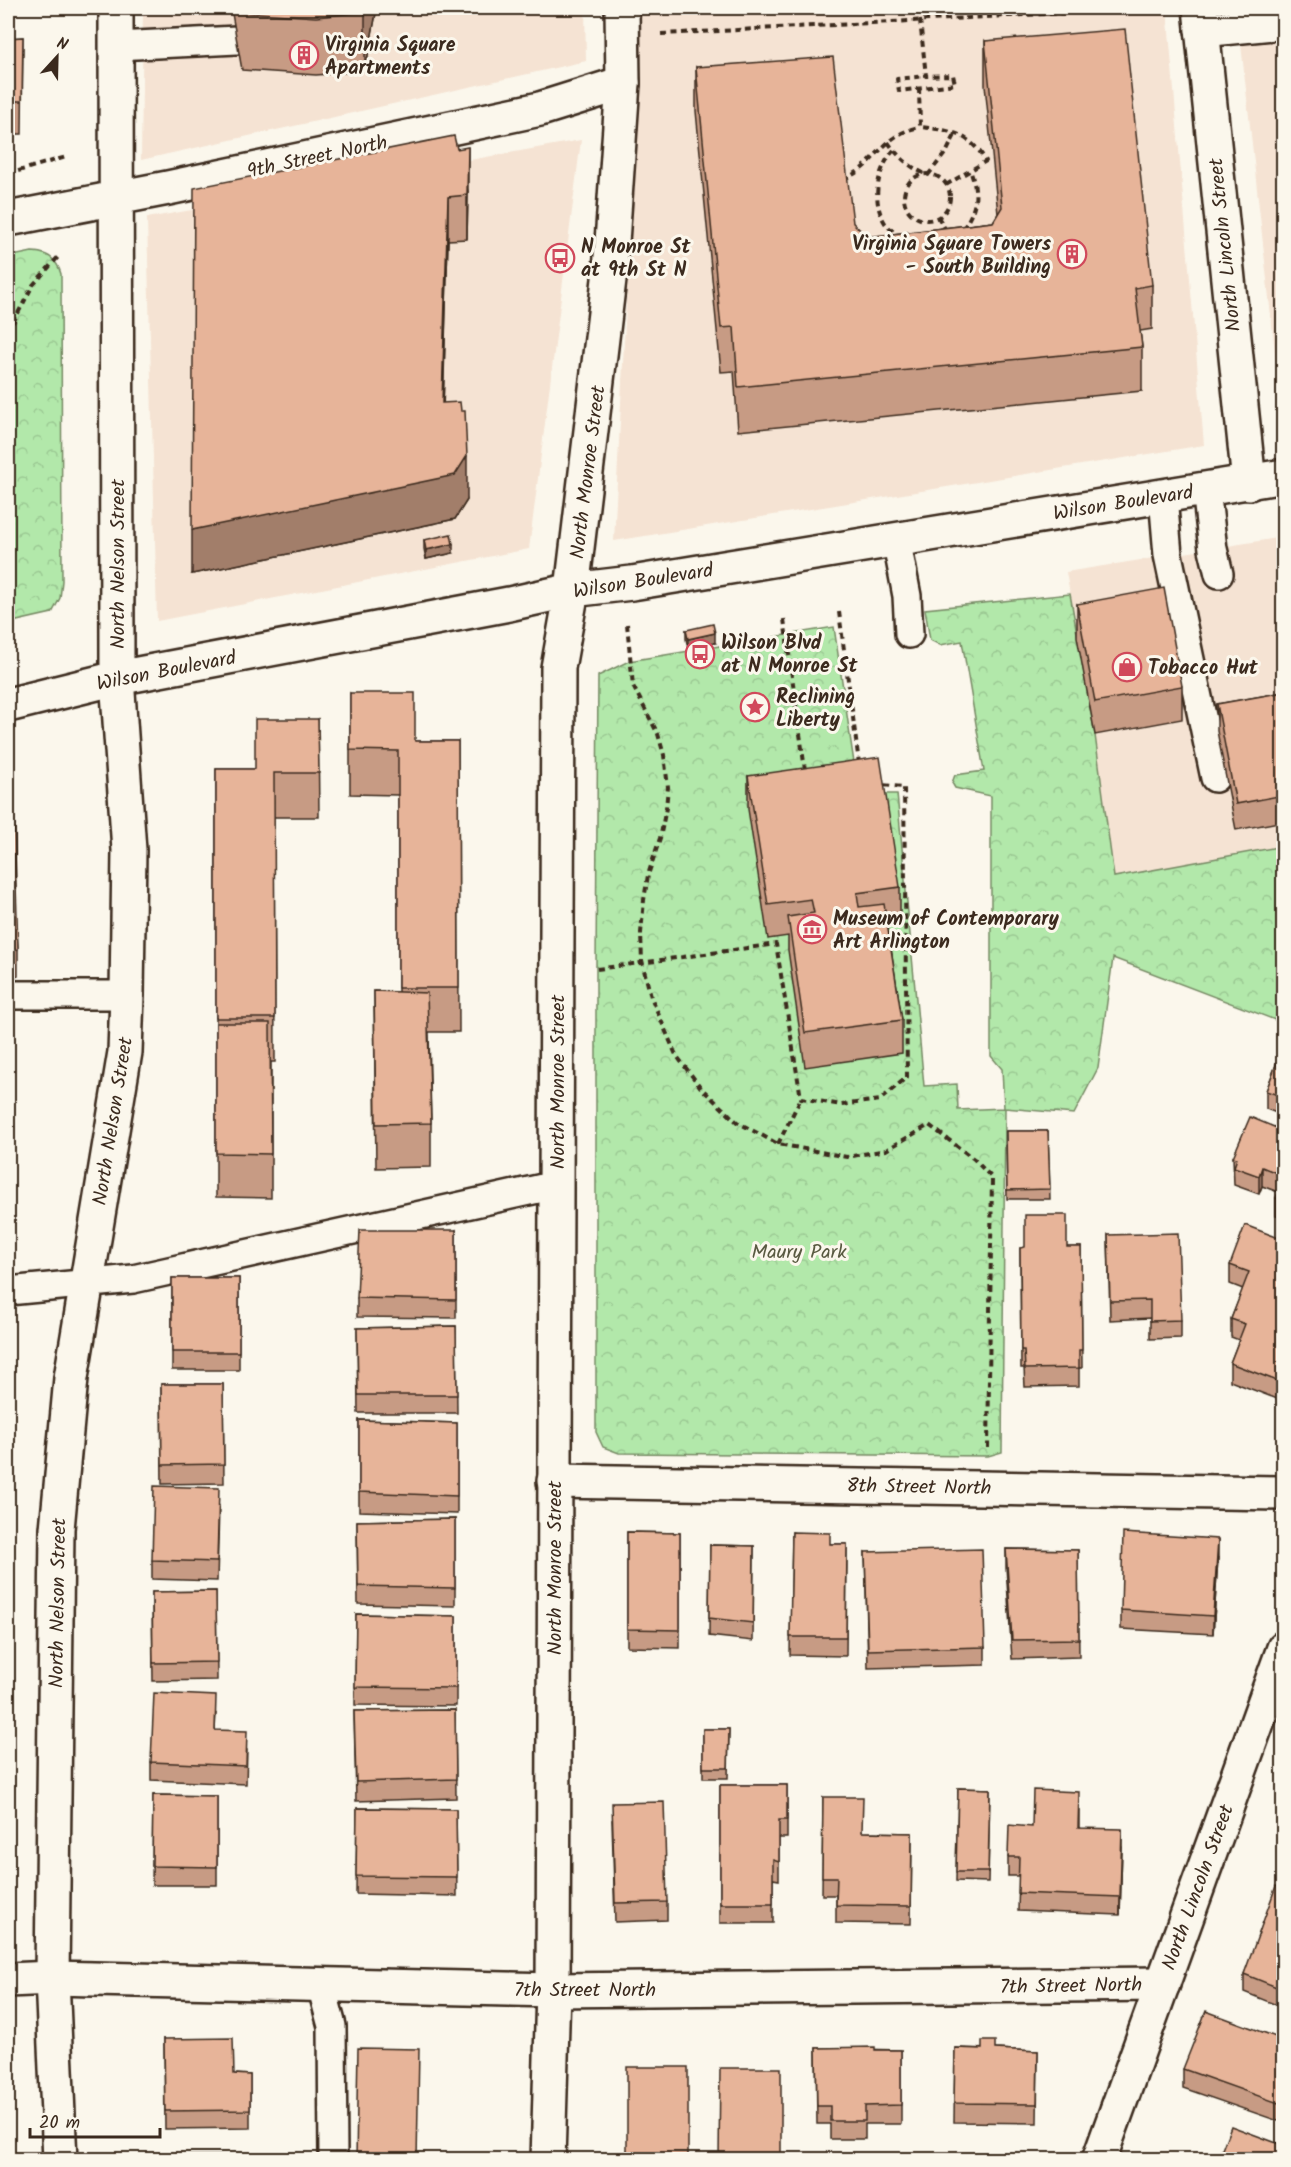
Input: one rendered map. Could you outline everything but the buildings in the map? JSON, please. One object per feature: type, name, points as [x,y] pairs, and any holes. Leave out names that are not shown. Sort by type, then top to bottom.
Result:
[{"type":"street","name":"North Nelson Street","points":[[60,2160],[52,1978],[57,1529],[70,1378],[125,1052],[127,995],[129,850],[117,678],[116,8]]},
{"type":"street","name":"North Monroe Street","points":[[548,2160],[553,1990],[558,668],[572,590],[610,271],[623,83],[622,8]]},
{"type":"street","points":[[1201,19],[1284,22]]},
{"type":"street","name":"North Lincoln Street","points":[[1201,19],[1249,483]]},
{"type":"street","name":"9th Street North","points":[[8,219],[557,105],[623,83]]},
{"type":"street","name":"Wilson Boulevard","points":[[8,705],[117,678],[572,590],[632,583],[1284,476]]},
{"type":"street","name":"8th Street North","points":[[554,1481],[1284,1493]]},
{"type":"street","name":"North Lincoln Street","points":[[1099,2160],[1284,1648]]},
{"type":"street","name":"7th Street North","points":[[8,1980],[52,1978],[553,1990],[1163,1984]]},
{"type":"lane","points":[[116,46],[237,40]]},
{"type":"lane","points":[[1206,489],[1213,549],[1219,574]]},
{"type":"lane","points":[[1163,496],[1168,555],[1215,778]]},
{"type":"lane","points":[[896,538],[907,596],[909,634]]},
{"type":"lane","points":[[8,995],[127,995]]},
{"type":"lane","points":[[8,1291],[133,1279],[556,1185]]},
{"type":"lane","points":[[321,1985],[332,2026],[333,2160]]},
{"type":"path","points":[[654,34],[1169,8],[1201,19]]},
{"type":"path","points":[[920,20],[926,76]]},
{"type":"path","points":[[953,75],[955,84],[919,88],[899,91],[897,79],[953,75]]},
{"type":"path","points":[[919,88],[920,126]]},
{"type":"path","points":[[843,179],[860,170],[888,142],[907,129],[920,126],[956,133],[974,144],[986,161],[946,185]]},
{"type":"path","points":[[888,142],[915,170],[928,175],[938,178],[946,185],[950,193],[947,208],[938,217],[928,221],[920,219],[908,210],[904,195],[911,181],[928,175],[947,152],[956,133]]},
{"type":"path","points":[[894,150],[882,169],[878,188],[878,204],[886,224],[908,242]]},
{"type":"path","points":[[8,174],[66,157]]},
{"type":"path","points":[[957,233],[963,229],[975,207],[975,186],[970,170]]},
{"type":"path","points":[[938,217],[951,237]]},
{"type":"path","points":[[886,240],[893,231]]},
{"type":"path","points":[[8,332],[33,285],[60,255]]},
{"type":"path","points":[[839,612],[860,771]]},
{"type":"path","points":[[784,619],[806,778]]},
{"type":"path","points":[[627,624],[633,687],[658,734],[664,755],[668,787],[660,838],[648,875],[644,900],[641,933],[642,962],[651,997],[676,1055],[702,1089],[737,1122],[778,1144],[847,1157],[886,1150],[929,1125],[974,1160],[992,1178],[987,1456]]},
{"type":"path","points":[[801,1098],[841,1105],[880,1100],[907,1077],[904,787],[873,784]]},
{"type":"path","points":[[596,969],[776,944],[801,1098],[778,1144]]},
{"type":"shaded area","points":[[143,8],[585,8],[586,61],[141,160]]},
{"type":"shaded area","points":[[641,8],[1167,8],[1204,445],[614,541]]},
{"type":"shaded area","points":[[1237,8],[1283,8],[1283,425]]},
{"type":"shaded area","points":[[581,140],[529,549],[157,621],[147,218]]},
{"type":"shaded area","points":[[1283,537],[1283,846],[1114,878],[1095,735],[1066,572]]},
{"type":"green space","points":[[32,252],[42,253],[51,258],[61,274],[62,581],[60,598],[52,613],[8,623],[8,257]]},
{"type":"green space","name":"Maury Park","points":[[1070,594],[1095,735],[1114,877],[1283,846],[1283,1023],[1113,958],[1098,1068],[1074,1114],[1005,1108],[1002,1452],[988,1456],[619,1453],[603,1447],[596,1432],[598,676],[629,661],[834,627],[858,790],[897,794],[924,1086],[957,1084],[958,1110],[1004,1108],[1002,1069],[991,1056],[991,796],[955,788],[952,783],[955,775],[984,771],[962,641],[940,645],[930,640],[925,609]]},
{"type":"place","name":"Virginia Square Apartments","points":[[304,55]]},
{"type":"place","name":"Virginia Square Towers - South Building","points":[[1072,254]]},
{"type":"place","name":"N Monroe St at 9th St N","points":[[560,258]]},
{"type":"place","name":"Wilson Blvd at N Monroe St","points":[[700,654]]},
{"type":"place","name":"Tobacco Hut","points":[[1127,667]]},
{"type":"place","name":"Reclining Liberty","points":[[755,707]]},
{"type":"place","name":"Museum of Contemporary Art Arlington","points":[[812,929]]}]
